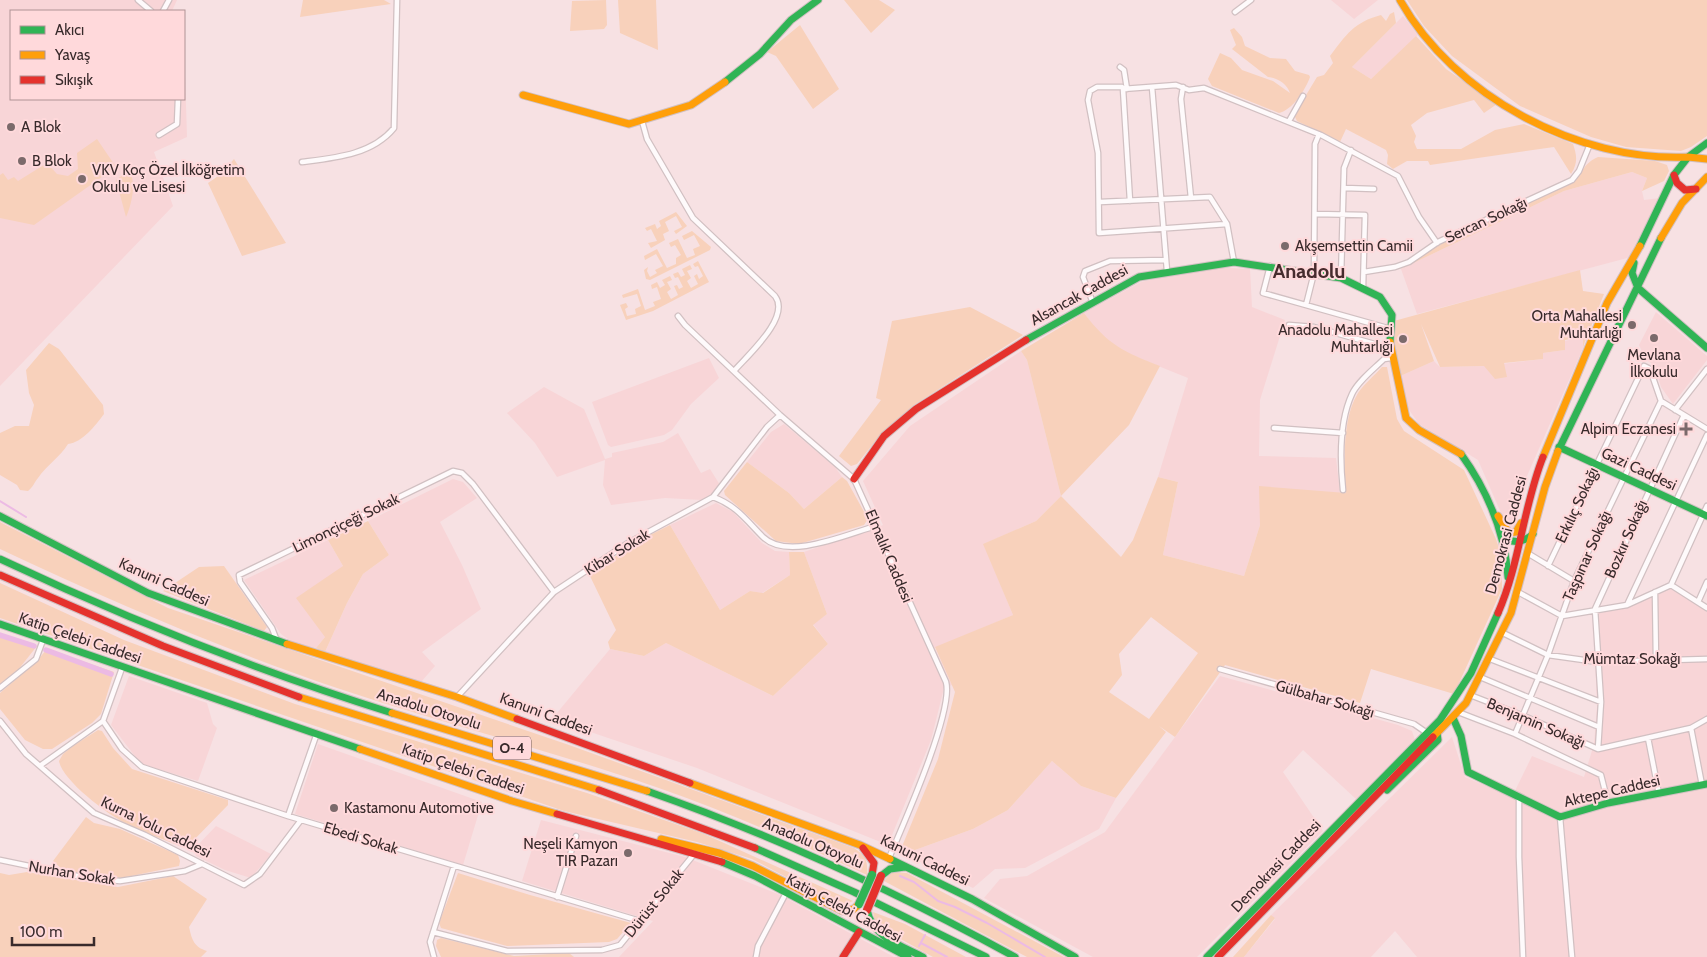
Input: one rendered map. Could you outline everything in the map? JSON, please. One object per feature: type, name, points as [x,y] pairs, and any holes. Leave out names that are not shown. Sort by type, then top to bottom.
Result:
[{"type":"main road","points":[[523,95],[583,114],[628,124],[642,121],[691,105],[720,86],[760,54],[790,20],[818,0]]},
{"type":"main road","points":[[1400,0],[1427,40],[1460,73],[1512,108],[1590,144],[1625,153],[1670,160],[1688,157],[1706,160]]},
{"type":"main road","name":"Demokrasi Caddesi","points":[[1207,957],[1427,733],[1450,708],[1461,692],[1484,647],[1508,589],[1533,482],[1607,303],[1640,247],[1674,175],[1688,157],[1707,142]]},
{"type":"main road","points":[[1670,160],[1674,165],[1674,175],[1677,183],[1685,190],[1704,182]]},
{"type":"main road","name":"Demokrasi Caddesi","points":[[1218,957],[1456,715],[1470,695],[1503,633],[1518,592],[1547,480],[1559,447],[1673,215],[1704,182]]},
{"type":"main road","points":[[1640,247],[1632,270],[1638,288],[1707,348]]},
{"type":"main road","name":"Alsancak Caddesi","points":[[854,479],[884,436],[916,409],[963,378],[1093,303],[1139,277],[1166,271],[1234,262],[1341,278],[1380,297],[1392,315],[1389,348],[1406,418],[1418,430],[1461,454]]},
{"type":"main road","points":[[1544,456],[1552,447],[1559,447]]},
{"type":"main road","name":"Gazi Caddesi","points":[[1559,447],[1705,515]]},
{"type":"main road","points":[[1461,454],[1474,464],[1507,532],[1516,532],[1527,507]]},
{"type":"main road","points":[[1461,454],[1476,478],[1507,553],[1508,589]]},
{"type":"main road","name":"Kanuni Caddesi","points":[[0,516],[148,593],[277,641],[457,697],[860,845],[912,868],[972,899],[1075,957]]},
{"type":"main road","points":[[1499,531],[1509,541],[1519,542],[1533,534]]},
{"type":"main road","name":"Anadolu Otoyolu","points":[[0,559],[106,608],[258,668],[395,714],[564,763],[687,806],[855,876],[1015,957]]},
{"type":"main road","name":"Anadolu Otoyolu","points":[[0,575],[110,624],[262,684],[392,728],[554,775],[694,823],[831,880],[986,957]]},
{"type":"main road","name":"Katip Çelebi Caddesi","points":[[0,624],[122,668],[504,798],[580,822],[736,866],[908,957]]},
{"type":"main road","name":"Aktepe Caddesi","points":[[1456,715],[1462,736],[1468,772],[1560,817],[1608,803],[1705,784]]},
{"type":"main road","points":[[1427,733],[1434,731],[1437,733]]},
{"type":"main road","points":[[580,822],[719,853],[753,866],[842,911],[854,909],[859,904],[872,875],[874,863],[860,845]]},
{"type":"main road","points":[[912,868],[890,869],[881,876],[867,910],[869,922],[877,930],[923,957]]},
{"type":"main road","points":[[843,957],[859,932]]},
{"type":"street","points":[[138,0],[150,10]]},
{"type":"street","points":[[302,162],[352,154],[377,144],[394,128],[397,0]]},
{"type":"street","points":[[1235,12],[1251,0]]},
{"type":"street","points":[[1120,67],[1124,70],[1130,201]]},
{"type":"street","points":[[1227,224],[1099,233],[1098,153],[1088,100],[1090,91],[1097,86],[1122,87],[1125,89],[1176,85],[1188,90],[1204,88],[1319,134],[1398,176],[1419,217],[1437,243]]},
{"type":"street","points":[[1152,87],[1166,271]]},
{"type":"street","points":[[1183,87],[1181,99],[1191,198]]},
{"type":"street","points":[[1289,121],[1303,96]]},
{"type":"street","points":[[159,135],[176,124],[178,100]]},
{"type":"street","points":[[642,121],[647,140],[693,218],[779,302],[778,317],[734,371]]},
{"type":"street","points":[[1306,305],[1314,273],[1315,144],[1319,134]]},
{"type":"street","name":"Sercan Sokağı","points":[[1364,272],[1395,267],[1409,262],[1437,243],[1572,180],[1579,171],[1590,144]]},
{"type":"street","points":[[1341,278],[1344,168],[1351,150]]},
{"type":"street","points":[[1344,188],[1374,189]]},
{"type":"street","points":[[1100,202],[1210,197],[1227,224],[1234,262]]},
{"type":"street","points":[[1315,214],[1365,215],[1363,288]]},
{"type":"street","points":[[1093,303],[1083,277],[1085,270],[1110,262],[1166,260]]},
{"type":"street","points":[[1270,266],[1263,292],[1391,329]]},
{"type":"street","name":"Elmalık Caddesi","points":[[678,316],[685,325],[780,415],[854,479],[948,687],[932,751],[889,858]]},
{"type":"street","points":[[1289,324],[1314,326],[1389,348]]},
{"type":"street","points":[[1343,490],[1339,456],[1352,392],[1384,359],[1391,358]]},
{"type":"street","name":"Erkılıç Sokağı","points":[[1548,566],[1644,366],[1650,369],[1661,401]]},
{"type":"street","points":[[1675,410],[1707,368]]},
{"type":"street","points":[[1661,401],[1707,429]]},
{"type":"street","name":"Taşpınar Sokağı","points":[[1515,734],[1548,655],[1574,581],[1661,401]]},
{"type":"street","name":"Kibar Sokak","points":[[457,697],[554,592],[628,543],[713,497],[761,434],[780,415]]},
{"type":"street","name":"Bozkır Sokağı","points":[[1595,609],[1684,415]]},
{"type":"street","points":[[1274,428],[1343,433]]},
{"type":"street","points":[[1627,605],[1707,435]]},
{"type":"street","name":"Limonçiçeği Sokak","points":[[277,641],[272,628],[240,582],[239,575],[453,470],[462,473],[477,489],[554,592]]},
{"type":"street","points":[[713,497],[735,507],[767,540],[786,548],[802,547],[876,526]]},
{"type":"street","points":[[1518,592],[1562,616],[1627,605],[1670,585],[1705,515],[1707,506]]},
{"type":"street","points":[[1528,554],[1574,581]]},
{"type":"street","points":[[1698,602],[1707,582]]},
{"type":"street","points":[[1670,585],[1707,608]]},
{"type":"street","points":[[1655,592],[1656,661]]},
{"type":"street","points":[[1595,609],[1601,702],[1598,749]]},
{"type":"street","name":"Mümtaz Sokağı","points":[[1503,633],[1548,655],[1598,662],[1707,659]]},
{"type":"street","points":[[0,688],[36,658],[43,640]]},
{"type":"street","points":[[1490,659],[1601,702]]},
{"type":"street","points":[[41,765],[44,761],[104,721],[122,668]]},
{"type":"street","name":"Gülbahar Sokağı","points":[[1220,669],[1414,724],[1427,733]]},
{"type":"street","points":[[1480,677],[1599,727]]},
{"type":"street","name":"Benjamin Sokağı","points":[[1470,695],[1524,716],[1598,749],[1691,728],[1707,719]]},
{"type":"street","points":[[1456,715],[1515,734],[1601,776],[1608,803]]},
{"type":"street","name":"Kurna Yolu Caddesi","points":[[0,721],[26,754],[41,765],[68,793],[94,813],[145,835],[244,885],[260,874],[301,820]]},
{"type":"street","name":"Ebedi Sokak","points":[[104,721],[122,749],[142,767],[288,816],[640,921]]},
{"type":"street","points":[[1691,728],[1705,784]]},
{"type":"street","points":[[288,816],[317,733]]},
{"type":"street","points":[[1648,738],[1659,794]]},
{"type":"street","points":[[1520,796],[1519,866],[1523,957]]},
{"type":"street","points":[[1560,817],[1572,957]]},
{"type":"street","points":[[556,897],[576,836]]},
{"type":"street","name":"Dürüst Sokak","points":[[432,932],[507,951],[602,950],[620,944],[695,853]]},
{"type":"street","name":"Nurhan Sokak","points":[[0,860],[87,878],[120,881],[185,871],[202,864]]},
{"type":"street","points":[[434,957],[430,942],[432,932],[454,866]]},
{"type":"street","points":[[756,957],[758,946],[786,893]]},
{"type":"shaded area","name":"VKV Koç Özel İlköğretim Okulu ve Lisesi","points":[[0,0],[177,0],[172,10],[10,10],[10,100],[185,100],[185,74],[187,137],[154,152],[173,206],[0,386]]},
{"type":"shaded area","points":[[303,0],[384,0],[391,4],[300,17]]},
{"type":"shaded area","points":[[606,0],[607,25],[604,29],[570,31],[572,1]]},
{"type":"shaded area","points":[[618,0],[656,0],[658,50],[620,33]]},
{"type":"shaded area","points":[[844,0],[879,0],[895,10],[871,33]]},
{"type":"shaded area","points":[[1331,0],[1378,0],[1354,19]]},
{"type":"shaded area","points":[[1407,0],[1707,0],[1707,136],[1691,147],[1681,151],[1626,147],[1591,137],[1520,106],[1452,56],[1424,26]]},
{"type":"shaded area","points":[[1394,12],[1396,23],[1352,67],[1371,79],[1416,36],[1446,69],[1497,104],[1484,113],[1474,100],[1427,113],[1411,125],[1416,136],[1414,142],[1417,149],[1461,149],[1495,130],[1524,124],[1573,144],[1576,159],[1571,174],[1554,147],[1430,165],[1428,161],[1407,161],[1393,169],[1387,164],[1388,155],[1386,150],[1346,129],[1340,142],[1297,121],[1294,115],[1317,77],[1324,75],[1333,63],[1330,56],[1351,30],[1364,21],[1381,15],[1386,21],[1390,14]]},
{"type":"shaded area","points":[[1403,16],[1418,35],[1371,79],[1352,67]]},
{"type":"shaded area","points":[[800,25],[839,89],[813,109],[776,56],[767,52]]},
{"type":"shaded area","points":[[1234,28],[1242,37],[1245,46],[1270,58],[1286,59],[1295,71],[1309,75],[1310,77],[1305,88],[1289,108],[1279,113],[1212,86],[1208,79],[1220,53],[1231,58],[1242,70],[1273,81],[1290,93],[1282,82],[1268,77],[1232,49],[1236,45],[1230,30]]},
{"type":"shaded area","points":[[97,139],[116,167],[34,225],[0,218],[0,175],[3,173],[8,180],[14,177],[18,181],[47,163],[57,174],[68,176],[78,169],[77,153]]},
{"type":"shaded area","points":[[1598,157],[1655,161],[1667,165],[1669,171],[1664,181],[1642,191],[1647,178],[1632,172],[1564,191],[1401,269],[1439,245],[1574,181],[1587,165]]},
{"type":"shaded area","points":[[234,159],[286,243],[242,256],[208,183],[221,174]]},
{"type":"shaded area","points":[[128,171],[133,180],[133,187],[126,217],[116,180]]},
{"type":"shaded area","points":[[1632,172],[1647,178],[1642,191],[1644,200],[1660,198],[1631,257],[1417,314],[1401,269],[1564,191]]},
{"type":"shaded area","points":[[676,212],[687,226],[676,234],[674,231],[682,227],[676,216],[665,222],[669,231],[663,234],[665,240],[651,248],[648,243],[657,241],[651,229],[647,231],[645,228],[655,224],[657,229],[661,226],[659,221]]},
{"type":"shaded area","points":[[692,231],[711,247],[710,250],[650,280],[646,279],[644,270],[648,267],[647,271],[650,277],[657,273],[655,270],[663,266],[656,254],[645,260],[644,256],[657,249],[667,268],[676,264],[676,258],[681,255],[675,245],[671,247],[669,243],[678,239],[687,258],[695,255],[693,249],[700,246],[694,235],[684,240],[682,236]]},
{"type":"shaded area","points":[[698,261],[709,282],[653,311],[626,320],[620,305],[626,303],[628,307],[625,309],[627,316],[636,314],[635,309],[641,306],[637,294],[623,298],[622,295],[638,289],[645,310],[655,306],[653,302],[661,299],[657,287],[652,289],[651,285],[657,282],[660,288],[665,285],[662,280],[670,276],[672,280],[667,282],[671,289],[667,292],[671,299],[678,295],[674,286],[677,285],[679,289],[683,287],[678,277],[675,278],[673,274],[678,272],[681,277],[685,275],[682,269],[690,265],[692,269],[687,271],[691,278],[687,281],[691,288],[698,284],[694,276],[697,274],[699,279],[703,276],[698,266],[695,267],[693,264]]},
{"type":"shaded area","points":[[1211,267],[1250,269],[1252,307],[1285,320],[1260,400],[1259,456],[1336,458],[1340,493],[1260,525],[1244,576],[1163,555],[1178,482],[1158,477],[1188,378],[1121,351],[1097,331],[1084,313],[1141,282]]},
{"type":"shaded area","points":[[1580,270],[1583,291],[1604,294],[1583,347],[1583,337],[1565,340],[1565,350],[1543,353],[1543,359],[1504,363],[1507,377],[1495,379],[1484,366],[1440,367],[1421,324],[1434,361],[1398,377],[1392,347],[1394,321]]},
{"type":"shaded area","points":[[970,307],[1023,335],[914,405],[881,434],[857,464],[851,466],[839,456],[881,400],[876,398],[892,321]]},
{"type":"shaded area","points":[[1656,312],[1707,356],[1707,360],[1673,404],[1661,387],[1655,367],[1645,358],[1639,345]]},
{"type":"shaded area","points":[[1084,313],[1101,333],[1126,352],[1160,366],[1129,425],[1061,496],[1027,360],[1021,351]]},
{"type":"shaded area","points":[[1583,337],[1584,346],[1527,476],[1514,530],[1508,529],[1478,460],[1419,424],[1407,407],[1398,377],[1434,361],[1440,367],[1485,366],[1543,359],[1543,353],[1565,350],[1564,341]]},
{"type":"shaded area","points":[[49,343],[59,349],[103,405],[104,414],[84,437],[68,444],[28,491],[20,490],[17,485],[0,475],[0,433],[15,426],[29,426],[34,405],[29,393],[26,370]]},
{"type":"shaded area","points":[[1021,351],[1027,360],[1061,496],[1036,521],[984,544],[1013,615],[935,648],[952,685],[944,688],[931,740],[888,845],[697,768],[552,719],[610,649],[644,656],[666,643],[773,696],[828,644],[813,624],[827,614],[804,552],[883,525],[863,481],[910,426]]},
{"type":"shaded area","points":[[709,358],[719,378],[691,404],[672,430],[664,435],[611,447],[608,445],[592,402]]},
{"type":"shaded area","points":[[1382,367],[1387,367],[1397,419],[1404,431],[1464,470],[1496,539],[1502,557],[1502,589],[1454,694],[1371,669],[1360,703],[1225,665],[1175,737],[1159,726],[1166,732],[1116,798],[1081,786],[1052,761],[1008,810],[973,829],[904,854],[903,844],[938,759],[955,692],[935,647],[1013,615],[983,544],[1036,521],[1061,496],[1121,557],[1133,540],[1158,477],[1178,482],[1163,555],[1244,576],[1260,525],[1259,486],[1346,493],[1345,442],[1349,415],[1358,393]],"holes":[[[1151,617],[1198,653],[1149,719],[1109,692],[1122,675],[1119,654]]]},
{"type":"shaded area","points":[[544,387],[584,409],[605,459],[612,457],[612,453],[663,442],[678,433],[701,473],[710,469],[720,485],[713,493],[702,500],[665,498],[611,505],[603,485],[605,460],[557,477],[535,443],[507,413]]},
{"type":"shaded area","points":[[784,424],[835,467],[842,477],[804,509],[789,493],[747,462],[771,432]]},
{"type":"shaded area","points":[[747,462],[789,493],[804,509],[842,477],[847,481],[868,519],[864,525],[799,544],[776,541],[725,495],[724,491]]},
{"type":"shaded area","points":[[453,479],[463,482],[477,498],[440,522],[462,565],[481,609],[422,652],[435,666],[421,682],[325,652],[347,603],[363,574],[389,555],[368,521]]},
{"type":"shaded area","points":[[716,503],[733,512],[762,543],[775,551],[789,552],[790,575],[762,593],[750,591],[720,610],[670,525]]},
{"type":"shaded area","points":[[368,521],[389,555],[363,574],[347,603],[325,652],[316,648],[325,637],[296,598],[343,566],[328,540]]},
{"type":"shaded area","points":[[0,522],[168,608],[569,745],[854,848],[865,859],[867,875],[763,828],[656,787],[578,761],[340,689],[211,641],[126,606],[0,549]]},
{"type":"shaded area","points":[[670,525],[720,610],[750,591],[763,593],[790,575],[789,552],[804,552],[827,614],[813,625],[828,644],[773,696],[666,643],[644,656],[610,649],[608,642],[616,630],[589,574],[640,540]]},
{"type":"shaded area","points":[[328,540],[343,566],[325,637],[316,648],[292,642],[281,634],[244,580]]},
{"type":"shaded area","points":[[224,566],[267,627],[264,631],[163,591],[199,567]]},
{"type":"shaded area","points":[[0,583],[124,640],[295,704],[587,793],[704,834],[853,901],[841,906],[752,859],[697,842],[564,811],[0,618]]},
{"type":"shaded area","points":[[1669,584],[1707,610],[1707,957],[1417,957],[1395,931],[1371,957],[1244,957],[1275,919],[1271,915],[1452,737],[1465,777],[1512,797],[1532,756],[1584,777],[1594,744],[1597,707],[1593,607],[1627,603]]},
{"type":"shaded area","points":[[0,633],[37,646],[18,670],[0,685]]},
{"type":"shaded area","points":[[47,649],[114,672],[101,714],[92,723],[52,749],[43,749],[25,740],[0,709],[0,693],[36,662]]},
{"type":"shaded area","points":[[129,676],[207,703],[213,724],[217,728],[198,781],[141,764],[111,725]]},
{"type":"shaded area","points":[[1220,676],[1398,725],[1412,731],[1415,740],[1356,799],[1303,750],[1283,772],[1323,831],[1197,957],[1093,957],[984,898],[1000,879],[1027,876],[1105,832]]},
{"type":"shaded area","points":[[98,730],[102,731],[113,748],[132,769],[228,800],[228,805],[188,846],[182,847],[117,819],[76,787],[62,769],[59,761],[63,754],[73,746]]},
{"type":"shaded area","points":[[318,744],[482,802],[463,865],[295,814]]},
{"type":"shaded area","points":[[1052,761],[1081,786],[1116,798],[1099,829],[1025,868],[995,869],[973,888],[904,854],[973,829],[1008,810]]},
{"type":"shaded area","points":[[86,817],[94,823],[120,829],[178,855],[179,866],[122,878],[64,871],[53,861]]},
{"type":"shaded area","points":[[541,820],[685,857],[778,894],[894,957],[619,957],[653,921],[522,881]]},
{"type":"shaded area","points":[[216,826],[271,854],[251,878],[225,870],[196,856],[194,849]]},
{"type":"shaded area","points":[[27,872],[118,887],[173,876],[207,899],[189,927],[194,942],[207,951],[201,957],[0,957],[0,873],[9,875]]},
{"type":"shaded area","points":[[892,872],[907,873],[1064,957],[1027,957],[884,881]]},
{"type":"shaded area","points":[[458,873],[631,923],[617,939],[609,942],[507,946],[441,928],[439,923]]},
{"type":"shaded area","points":[[873,912],[905,924],[966,957],[933,957],[881,928],[875,921]]},
{"type":"shaded area","points":[[1271,915],[1275,918],[1244,957],[1233,957]]},
{"type":"shaded area","points":[[441,938],[514,956],[569,953],[574,957],[441,957],[436,946],[437,940]]},
{"type":"waterway","points":[[0,501],[26,517]]},
{"type":"waterway","points":[[0,635],[34,646]]},
{"type":"waterway","points":[[46,650],[111,674]]},
{"type":"waterway","points":[[900,876],[914,882],[938,901],[987,923],[1045,957]]},
{"type":"waterway","points":[[919,946],[925,935]]},
{"type":"waterway","points":[[921,943],[947,957]]},
{"type":"traffic: fast","points":[[725,82],[760,54],[791,20],[818,0]]},
{"type":"traffic: fast","points":[[1640,246],[1674,175],[1688,157],[1707,143]]},
{"type":"traffic: fast","points":[[1558,451],[1661,238]]},
{"type":"traffic: fast","points":[[1026,340],[1139,277],[1234,262],[1341,278],[1380,297],[1392,315],[1390,342]]},
{"type":"traffic: fast","points":[[1634,263],[1632,273],[1638,288]]},
{"type":"traffic: fast","points":[[1638,288],[1707,348]]},
{"type":"traffic: fast","points":[[1559,447],[1707,516]]},
{"type":"traffic: fast","points":[[1461,454],[1479,482],[1493,512],[1503,544],[1508,577]]},
{"type":"traffic: fast","points":[[0,516],[148,593],[287,644]]},
{"type":"traffic: fast","points":[[1502,534],[1513,541],[1521,541],[1533,534]]},
{"type":"traffic: fast","points":[[0,559],[193,643],[292,680],[392,713]]},
{"type":"traffic: fast","points":[[1207,957],[1440,720],[1471,673],[1498,613]]},
{"type":"traffic: fast","points":[[0,624],[360,749]]},
{"type":"traffic: fast","points":[[1453,718],[1461,736],[1468,772],[1560,817],[1608,803],[1707,784]]},
{"type":"traffic: fast","points":[[1387,790],[1438,740],[1437,733]]},
{"type":"traffic: fast","points":[[647,791],[695,808],[835,866],[926,910],[1015,957]]},
{"type":"traffic: fast","points":[[755,848],[854,892],[986,957]]},
{"type":"traffic: fast","points":[[890,859],[972,899],[1075,957]]},
{"type":"traffic: fast","points":[[722,862],[755,876],[908,957]]},
{"type":"traffic: fast","points":[[881,876],[890,869],[905,867]]},
{"type":"traffic: fast","points":[[859,904],[872,875]]},
{"type":"traffic: fast","points":[[867,910],[870,919],[881,934],[923,957]]},
{"type":"traffic: slow","points":[[1400,0],[1423,35],[1452,66],[1486,93],[1523,116],[1563,135],[1604,148],[1646,156],[1688,157]]},
{"type":"traffic: slow","points":[[523,95],[629,124],[691,105],[725,82]]},
{"type":"traffic: slow","points":[[1688,157],[1707,159]]},
{"type":"traffic: slow","points":[[1661,238],[1682,203],[1707,177]]},
{"type":"traffic: slow","points":[[1543,457],[1607,303],[1640,246]]},
{"type":"traffic: slow","points":[[1390,342],[1406,418],[1419,430],[1461,454]]},
{"type":"traffic: slow","points":[[1433,737],[1466,703],[1511,613],[1545,487],[1558,451]]},
{"type":"traffic: slow","points":[[1498,516],[1509,533],[1516,532],[1521,523]]},
{"type":"traffic: slow","points":[[287,644],[457,697],[517,719]]},
{"type":"traffic: slow","points":[[299,697],[599,790]]},
{"type":"traffic: slow","points":[[392,713],[647,791]]},
{"type":"traffic: slow","points":[[360,749],[512,801],[557,814]]},
{"type":"traffic: slow","points":[[690,783],[860,845],[890,859]]},
{"type":"traffic: slow","points":[[661,839],[719,853],[753,866],[842,911],[854,909],[859,904]]},
{"type":"traffic: jam","points":[[1674,175],[1677,183],[1685,190],[1696,189]]},
{"type":"traffic: jam","points":[[854,479],[884,436],[916,409],[1026,340]]},
{"type":"traffic: jam","points":[[1498,613],[1512,575],[1531,495],[1543,457]]},
{"type":"traffic: jam","points":[[0,575],[163,646],[299,697]]},
{"type":"traffic: jam","points":[[517,719],[690,783]]},
{"type":"traffic: jam","points":[[1218,957],[1433,737]]},
{"type":"traffic: jam","points":[[599,790],[755,848]]},
{"type":"traffic: jam","points":[[557,814],[722,862]]},
{"type":"traffic: jam","points":[[863,848],[874,863],[872,875]]},
{"type":"traffic: jam","points":[[867,910],[881,876]]},
{"type":"traffic: jam","points":[[843,957],[859,932]]},
{"type":"place","name":"A Blok","points":[[11,127]]},
{"type":"place","name":"B Blok","points":[[22,161]]},
{"type":"place","name":"VKV Koç Özel İlköğretim Okulu ve Lisesi","points":[[82,179]]},
{"type":"place","name":"Akşemsettin Camii","points":[[1285,246]]},
{"type":"place","name":"Orta Mahallesi Muhtarlığı","points":[[1632,325]]},
{"type":"place","name":"Mevlana İlkokulu","points":[[1654,338]]},
{"type":"place","name":"Anadolu Mahallesi Muhtarlığı","points":[[1403,339]]},
{"type":"place","name":"Alpim Eczanesi","points":[[1686,429]]},
{"type":"place","name":"Kastamonu Automotive","points":[[334,808]]},
{"type":"place","name":"Neşeli Kamyon TIR Pazarı","points":[[628,853]]},
{"type":"district","name":"Anadolu","points":[[1309,271]]}]
